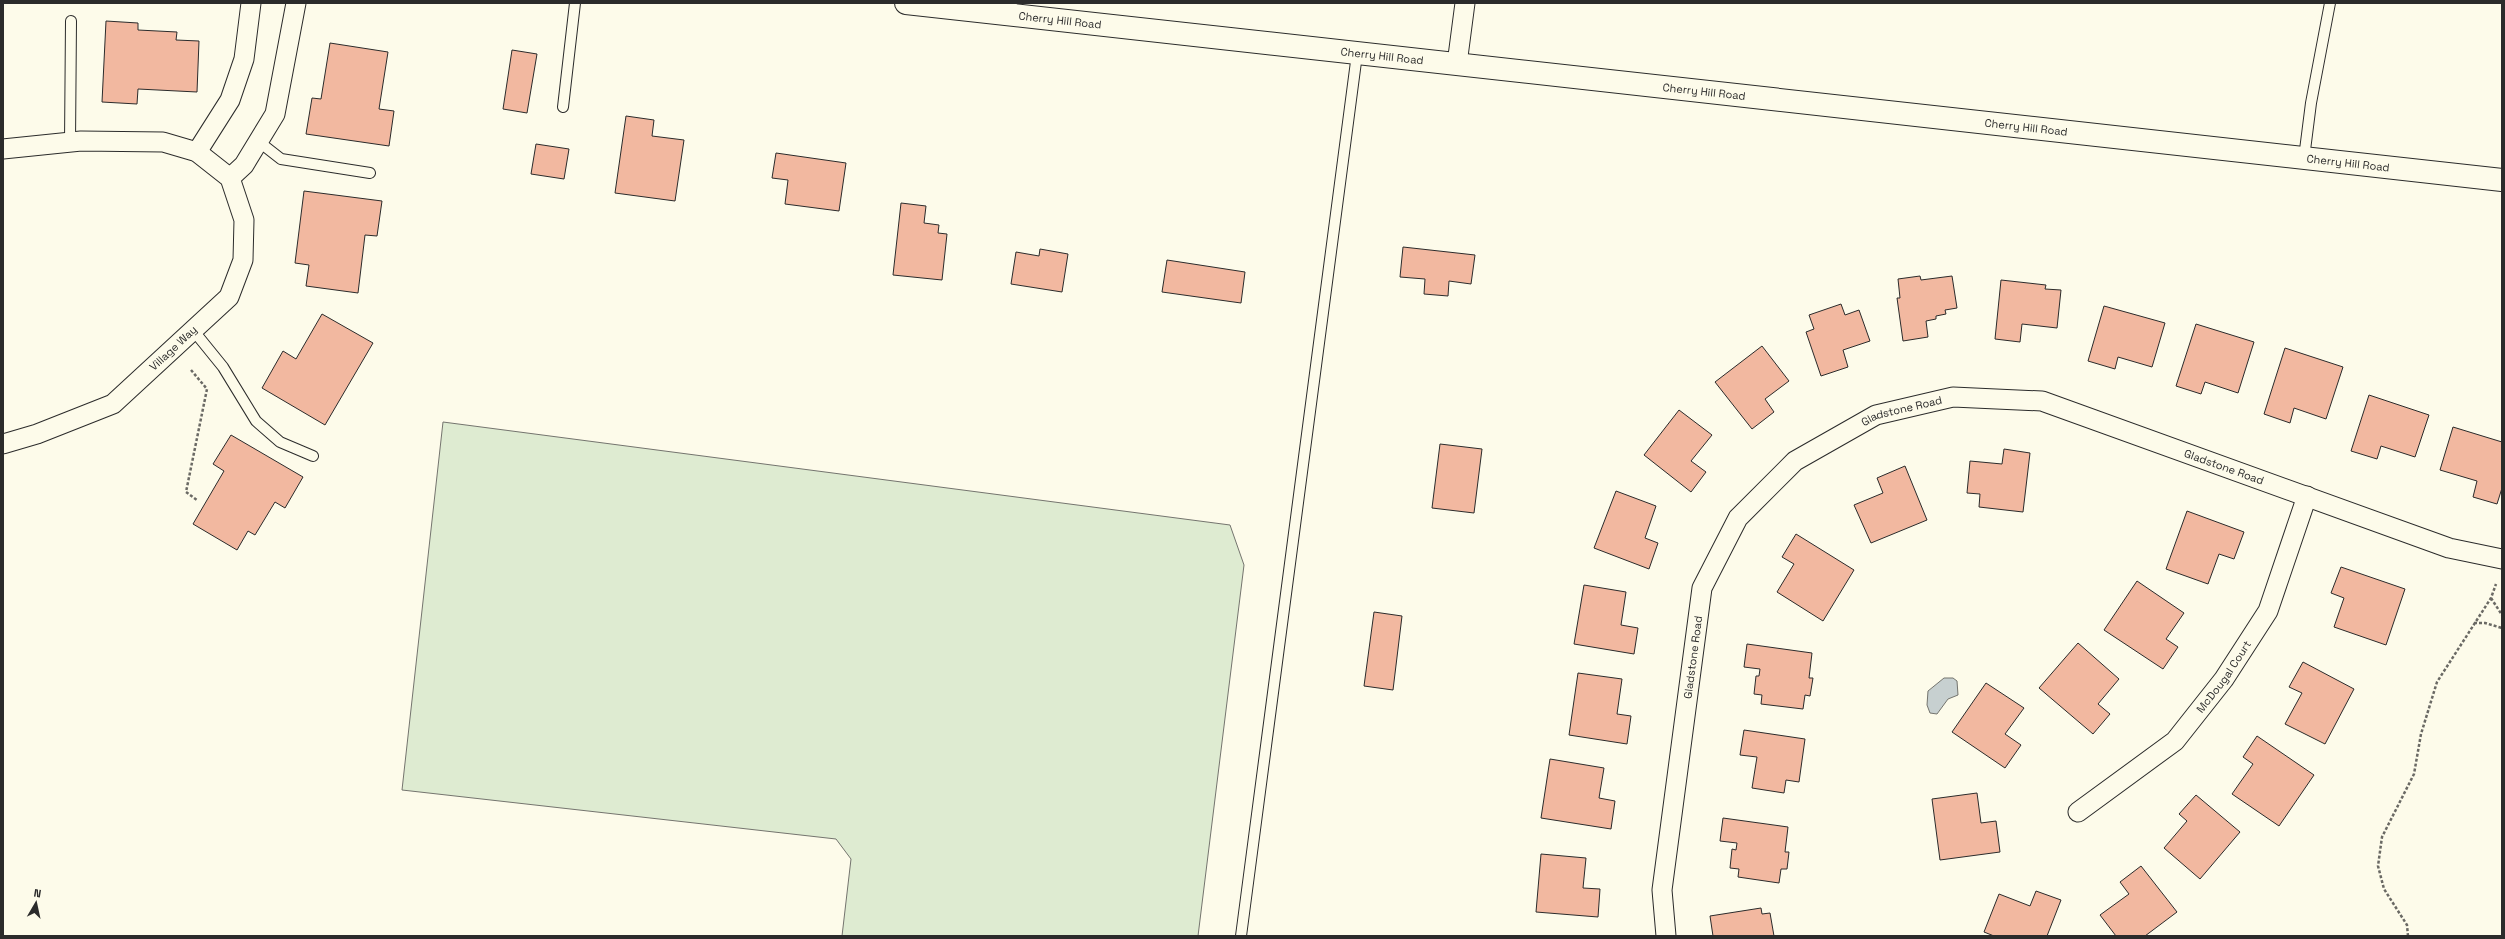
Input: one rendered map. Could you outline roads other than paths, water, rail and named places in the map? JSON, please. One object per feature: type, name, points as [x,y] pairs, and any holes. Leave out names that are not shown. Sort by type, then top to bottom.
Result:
[{"type":"main road","name":"Cherry Hill Road","points":[[906,3],[1018,9],[1357,54],[2502,180]]},
{"type":"street","points":[[198,152],[230,100],[244,59],[251,3]]},
{"type":"street","points":[[3,150],[70,142],[163,142],[198,152],[230,178],[244,165],[275,114],[296,3]]},
{"type":"street","points":[[1457,64],[1465,3]]},
{"type":"street","name":"Village Way","points":[[3,444],[37,434],[113,404],[229,297],[243,260],[244,220],[230,178]]},
{"type":"street","name":"Gladstone Road","points":[[1666,936],[1662,890],[1702,588],[1738,518],[1795,461],[1876,415],[1953,397],[2042,401],[2449,548],[2502,559]]},
{"type":"street","name":"McDougal Court","points":[[2078,812],[2175,741],[2224,679],[2268,611],[2307,496]]},
{"type":"lane","points":[[563,107],[575,3]]},
{"type":"lane","points":[[2304,158],[2311,103],[2330,3]]},
{"type":"lane","points":[[70,142],[71,21]]},
{"type":"lane","points":[[1241,936],[1357,54]]},
{"type":"lane","points":[[258,141],[281,159],[370,173]]},
{"type":"lane","points":[[193,330],[223,367],[256,421],[280,442],[313,456]]}]
